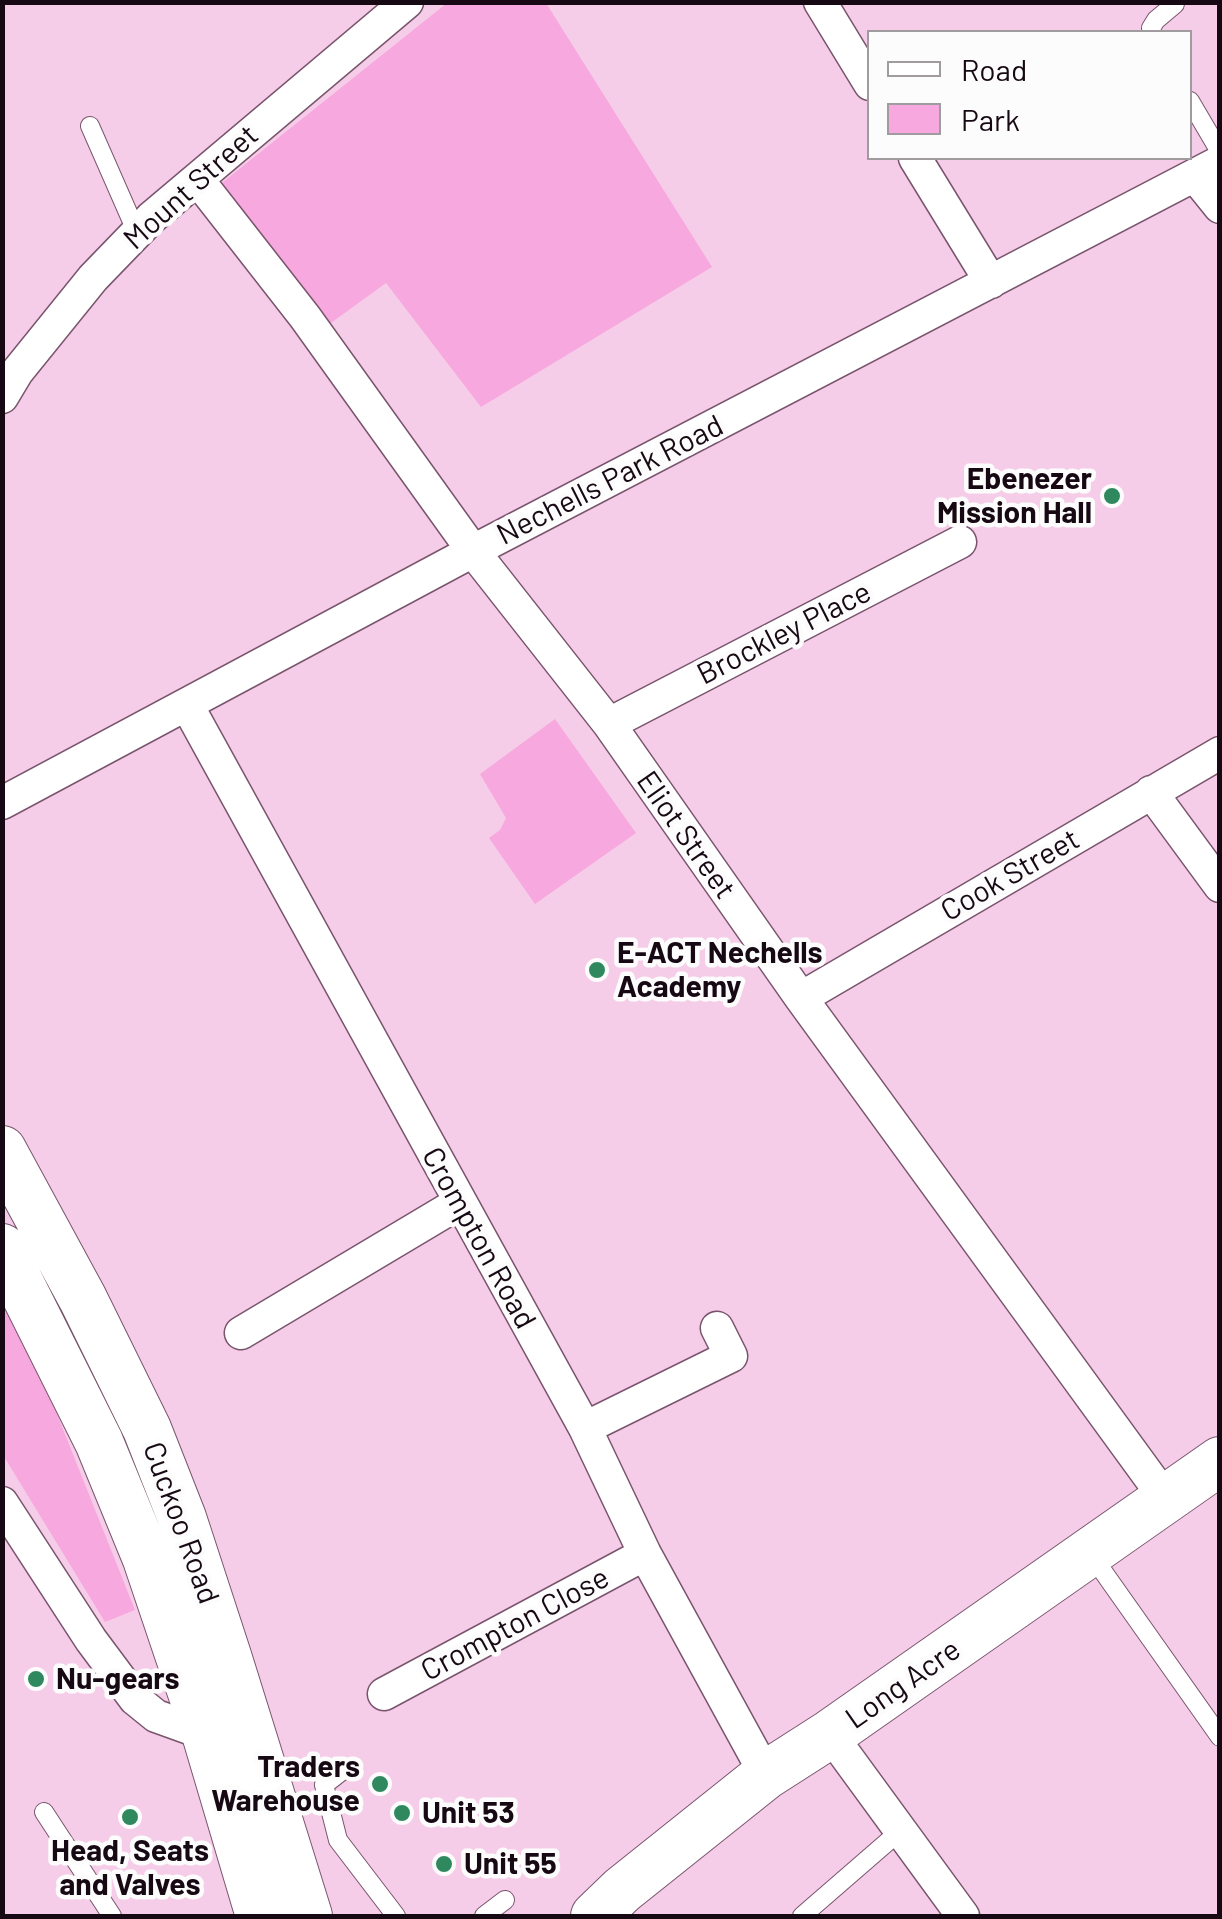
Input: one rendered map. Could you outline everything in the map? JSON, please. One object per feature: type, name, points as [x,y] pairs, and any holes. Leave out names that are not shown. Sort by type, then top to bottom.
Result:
[{"type":"main road","name":"Cuckoo Road","points":[[2,1150],[147,1429],[182,1518],[308,1916]]},
{"type":"main road","name":"Cuckoo Road","points":[[2,1248],[106,1459],[147,1559],[206,1734],[260,1916]]},
{"type":"main road","name":"Long Acre","points":[[595,1916],[766,1775],[1220,1461]]},
{"type":"street","name":"Mount Street","points":[[2,398],[17,372],[82,291],[137,233],[407,2]]},
{"type":"street","points":[[820,2],[867,79]]},
{"type":"street","points":[[915,160],[991,282]]},
{"type":"street","points":[[1207,169],[1220,207]]},
{"type":"street","name":"Nechells Park Road","points":[[2,803],[473,551],[1207,169]]},
{"type":"street","name":"Eliot Street","points":[[198,180],[305,317],[473,551],[608,724],[800,998],[1165,1498]]},
{"type":"street","name":"Brockley Place","points":[[608,724],[960,542]]},
{"type":"street","name":"Crompton Road","points":[[187,705],[585,1428],[646,1554],[766,1775]]},
{"type":"street","name":"Cook Street","points":[[800,998],[1220,753]]},
{"type":"street","points":[[1151,792],[1220,886]]},
{"type":"street","points":[[241,1333],[459,1203]]},
{"type":"street","points":[[585,1428],[731,1356],[717,1328]]},
{"type":"street","points":[[2,1503],[90,1640],[135,1699],[156,1716],[206,1734]]},
{"type":"street","name":"Crompton Close","points":[[384,1694],[646,1554]]},
{"type":"street","points":[[830,1734],[963,1916]]},
{"type":"lane","points":[[1152,30],[1156,20],[1176,4]]},
{"type":"lane","points":[[1192,104],[1220,152]]},
{"type":"lane","points":[[90,126],[137,233]]},
{"type":"lane","points":[[1090,1552],[1220,1737]]},
{"type":"lane","points":[[342,1771],[324,1785],[338,1840],[396,1916]]},
{"type":"lane","points":[[44,1812],[112,1916]]},
{"type":"lane","points":[[802,1916],[900,1831]]},
{"type":"lane","points":[[484,1916],[505,1900]]},
{"type":"green space","points":[[447,3],[546,3],[712,267],[481,407],[386,283],[324,328],[218,186]]},
{"type":"green space","points":[[555,719],[636,833],[535,904],[489,838],[500,830],[506,818],[480,774]]},
{"type":"green space","points":[[2,1303],[39,1369],[135,1610],[105,1622],[3,1455]]},
{"type":"place","name":"Ebenezer Mission Hall","points":[[1112,496]]},
{"type":"place","name":"E-ACT Nechells Academy","points":[[597,970]]},
{"type":"place","name":"Nu-gears","points":[[36,1679]]},
{"type":"place","name":"Traders Warehouse","points":[[380,1784]]},
{"type":"place","name":"Unit 53","points":[[402,1813]]},
{"type":"place","name":"Head, Seats and Valves","points":[[130,1817]]},
{"type":"place","name":"Unit 55","points":[[444,1864]]}]
